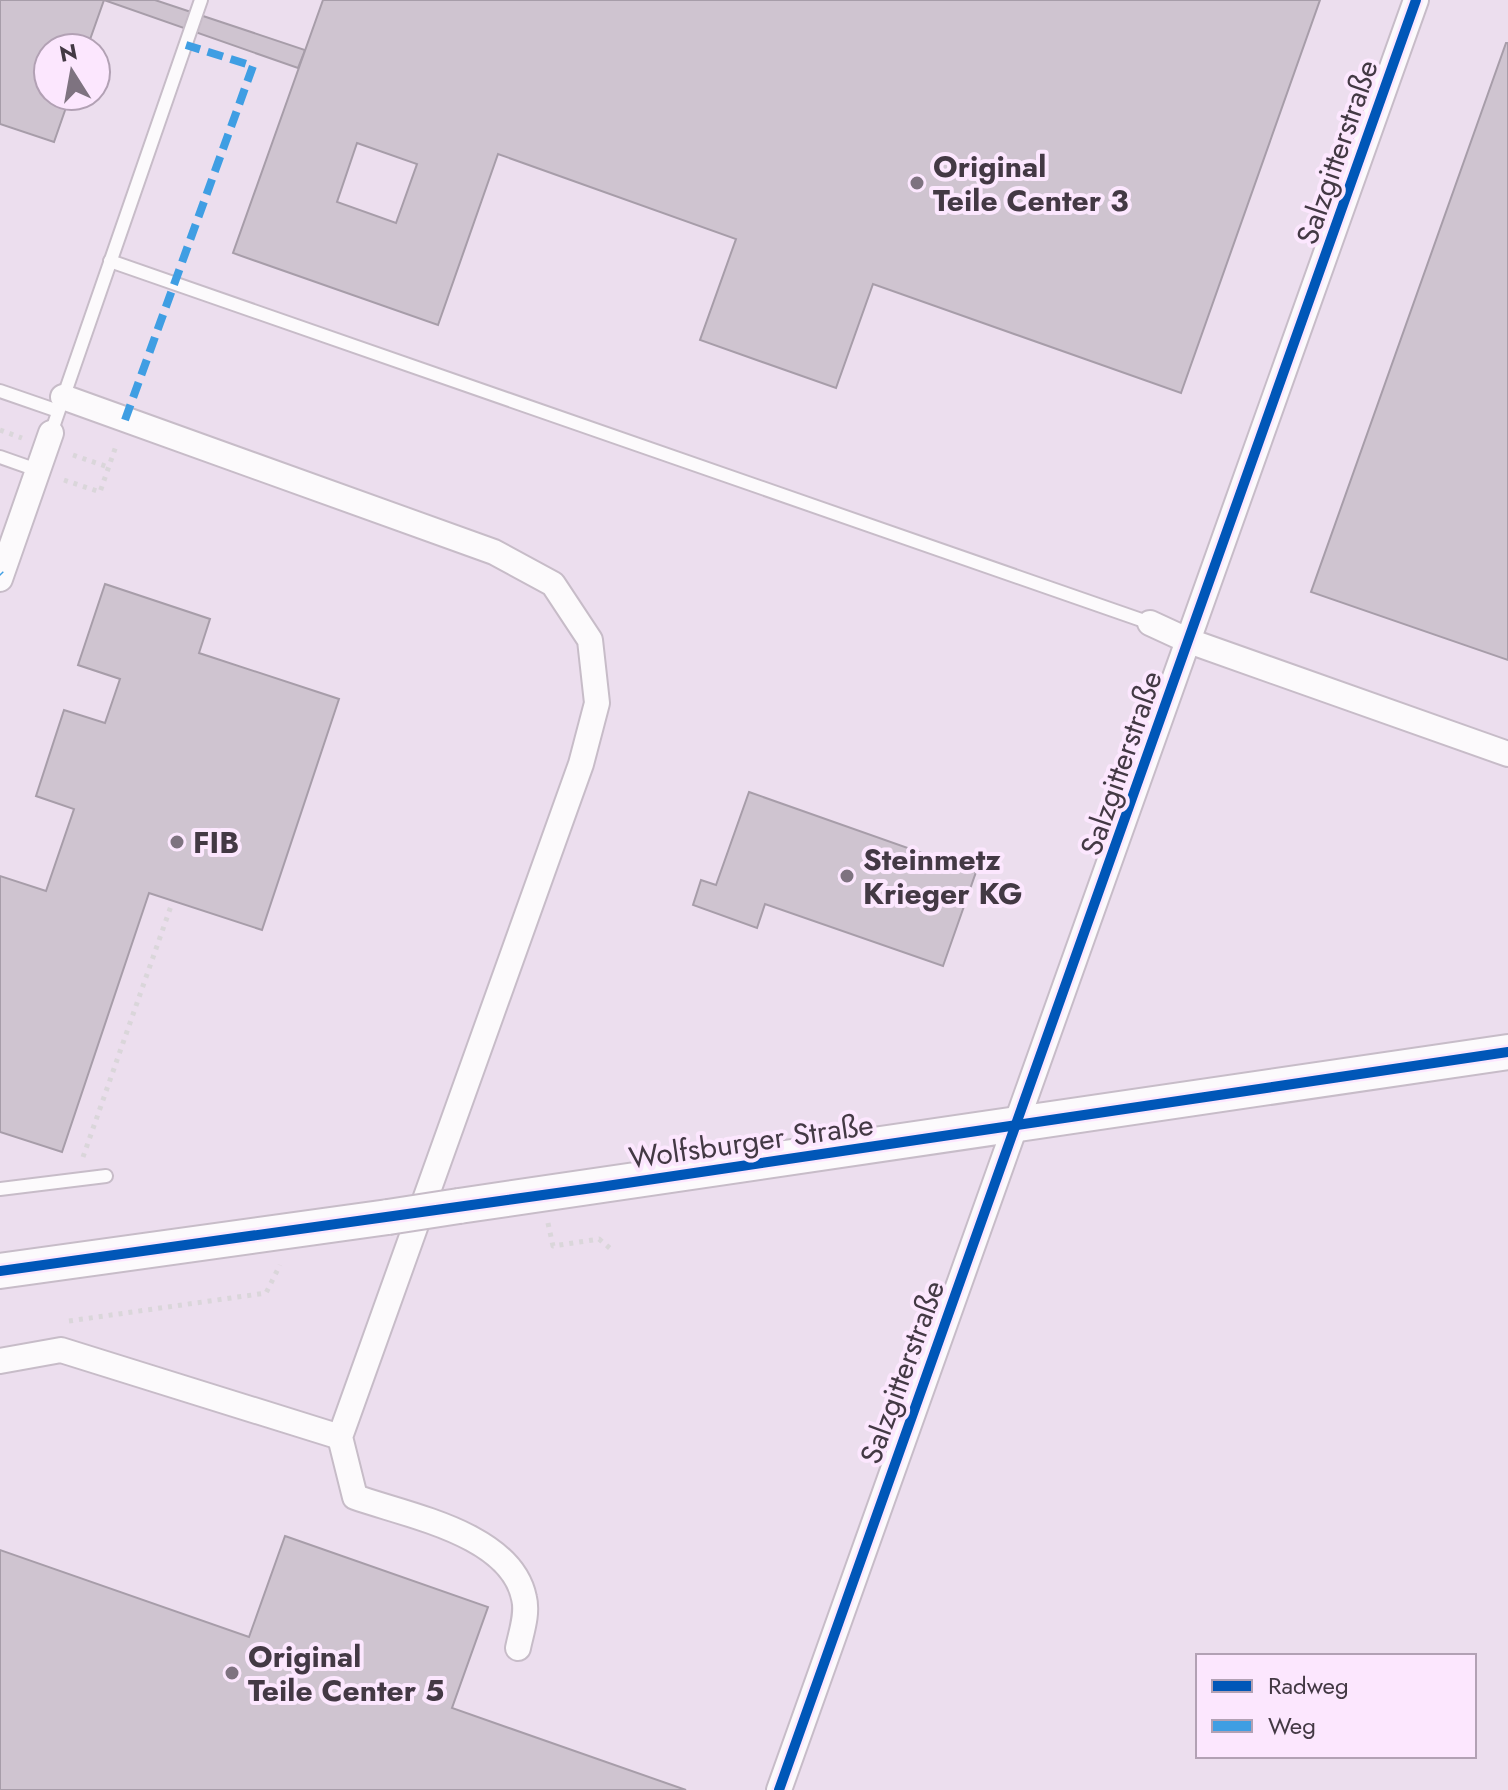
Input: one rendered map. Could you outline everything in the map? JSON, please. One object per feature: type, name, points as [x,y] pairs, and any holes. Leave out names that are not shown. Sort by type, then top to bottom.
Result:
[{"type":"street","name":"Salzgitterstraße","points":[[779,1790],[1416,0]]},
{"type":"street","points":[[0,579],[57,414],[494,552],[553,584],[590,640],[597,703],[581,764],[340,1437],[355,1497],[482,1541],[511,1568],[525,1599],[518,1648]]},
{"type":"street","points":[[1150,623],[1189,641],[1508,754]]},
{"type":"street","name":"Wolfsburger Straße","points":[[0,1271],[542,1195],[1508,1052]]},
{"type":"street","points":[[0,1361],[61,1350],[340,1437]]},
{"type":"lane","points":[[0,391],[57,414],[201,0]]},
{"type":"lane","points":[[110,261],[1150,623]]},
{"type":"lane","points":[[0,457],[37,470]]},
{"type":"lane","points":[[0,1189],[106,1176]]},
{"type":"path","points":[[37,470],[100,492],[113,453]]},
{"type":"path","points":[[74,1181],[171,906]]},
{"type":"path","points":[[542,1195],[553,1246],[599,1239],[612,1250]]},
{"type":"path","points":[[62,1322],[266,1293],[281,1261],[278,1233]]},
{"type":"building","points":[[0,0],[104,0],[93,32],[32,32],[32,112],[64,112],[54,142],[0,124]]},
{"type":"building","points":[[104,0],[155,0],[305,50],[298,68]]},
{"type":"building","name":"Original Teile Center 3","points":[[323,0],[1320,0],[1181,393],[873,284],[836,388],[700,340],[736,239],[498,154],[438,325],[233,253]],"holes":[[[357,143],[417,164],[396,223],[337,202]]]},
{"type":"building","points":[[1508,43],[1508,660],[1311,592]]},
{"type":"building","name":"FIB","points":[[105,584],[210,619],[199,653],[339,699],[262,930],[149,893],[62,1152],[0,1132],[0,876],[46,891],[74,809],[36,796],[64,710],[105,723],[120,679],[78,665]]},
{"type":"building","name":"Steinmetz Krieger KG","points":[[749,792],[976,872],[943,966],[765,904],[757,928],[693,905],[701,880],[716,885]]},
{"type":"building","name":"Original Teile Center 5","points":[[285,1536],[488,1607],[452,1708],[686,1790],[0,1790],[0,1550],[249,1637]]},
{"type":"marked path","points":[[125,420],[253,66],[186,45]]},
{"type":"cycle path","points":[[779,1790],[1416,0]]},
{"type":"cycle path","points":[[0,1271],[600,1187],[1508,1052]]},
{"type":"place","name":"Original Teile Center 3","points":[[917,183]]},
{"type":"place","name":"FIB","points":[[177,842]]},
{"type":"place","name":"Steinmetz Krieger KG","points":[[847,876]]},
{"type":"place","name":"Original Teile Center 5","points":[[232,1673]]}]
